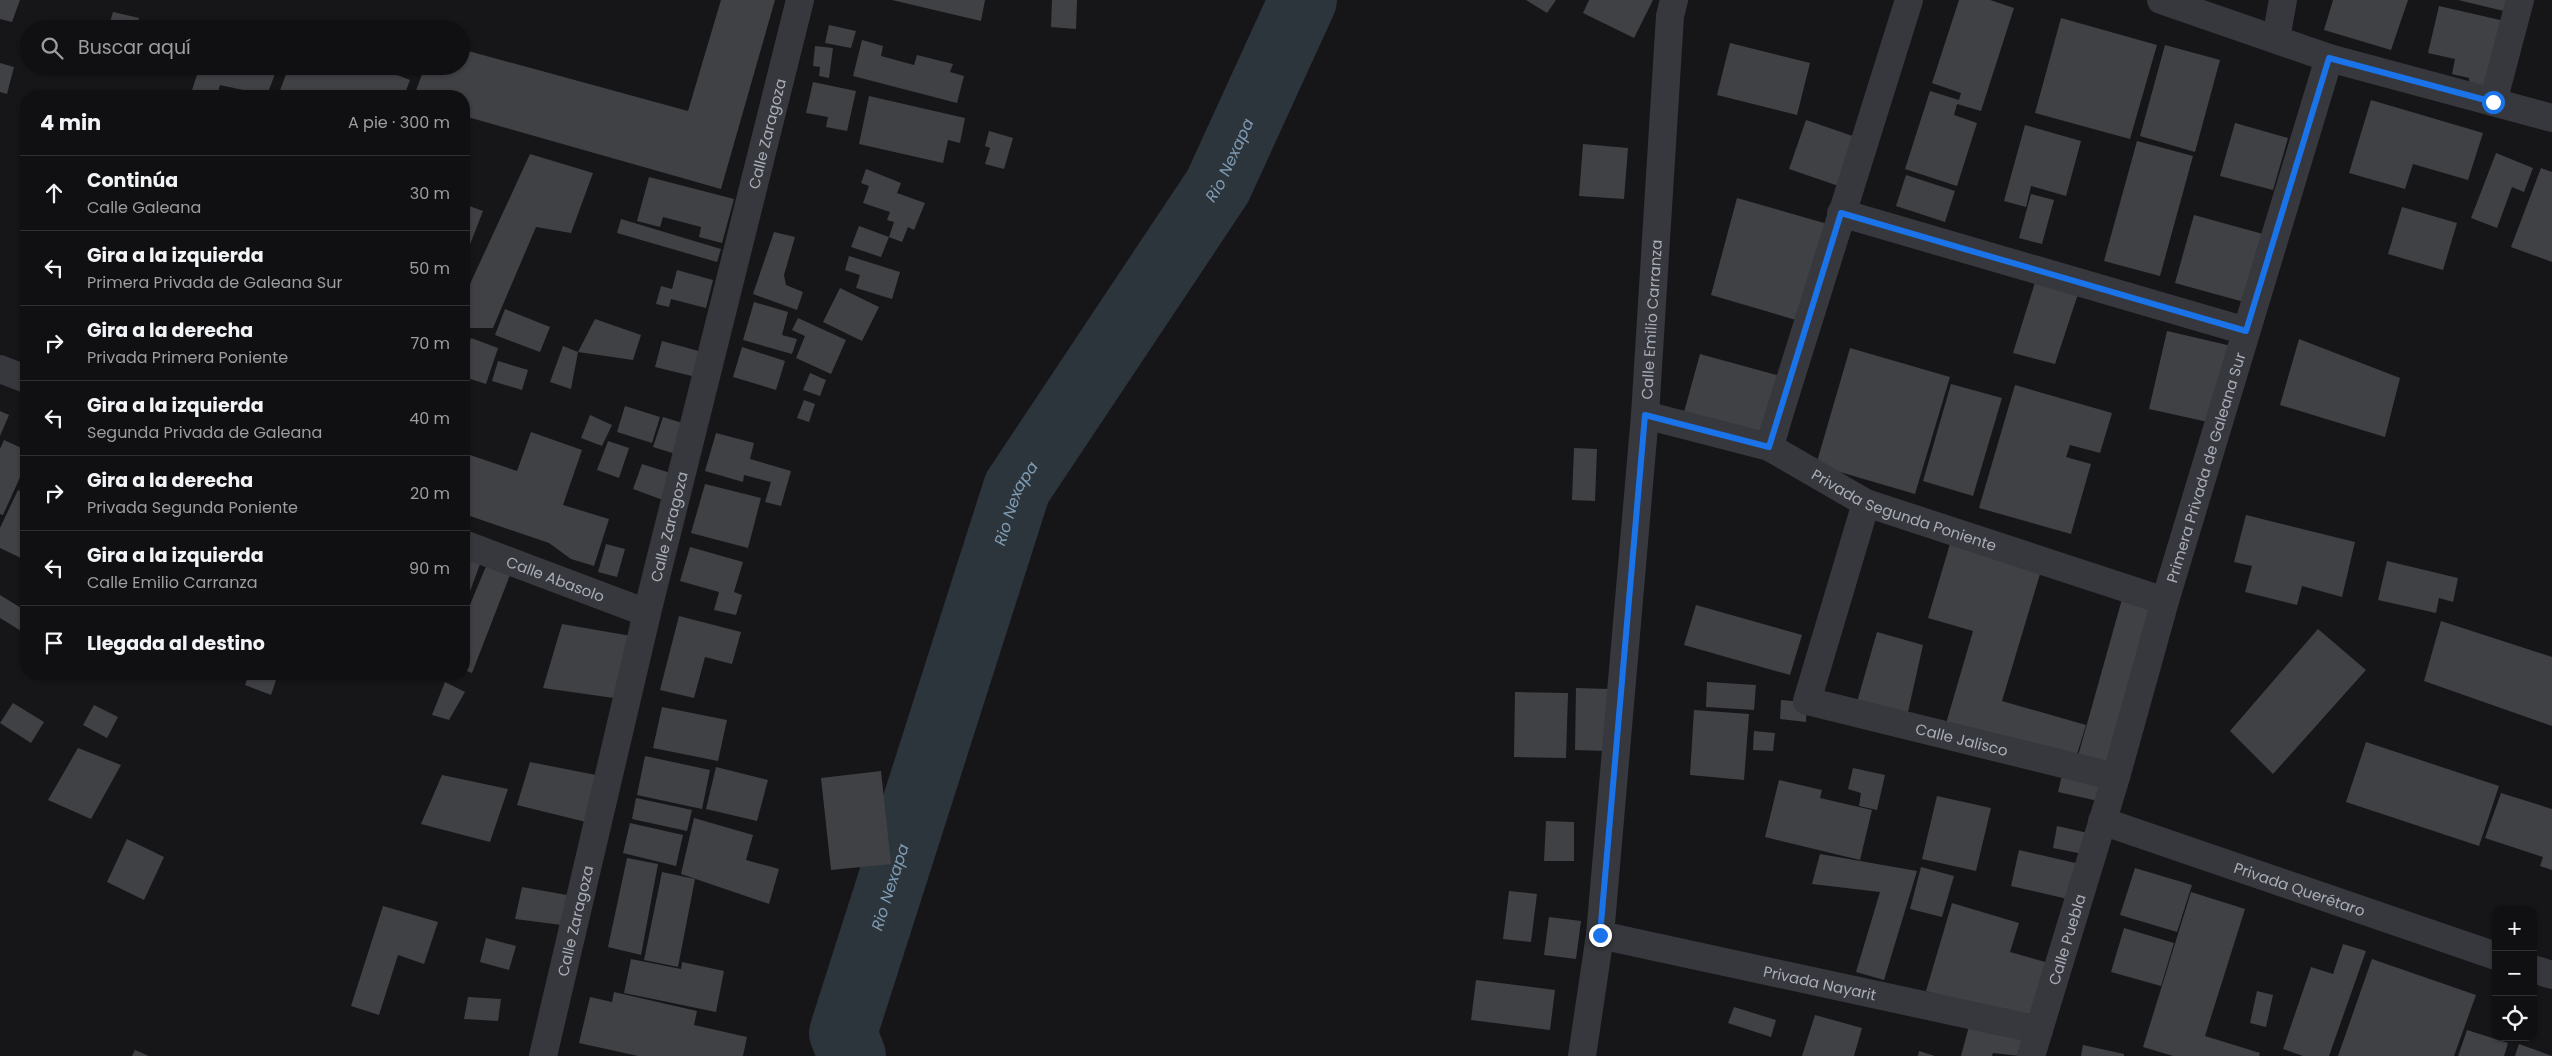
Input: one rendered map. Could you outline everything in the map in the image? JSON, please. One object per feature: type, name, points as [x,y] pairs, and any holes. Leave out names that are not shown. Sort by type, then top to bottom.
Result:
[{"type":"street","name":"Calle Zaragoza","points":[[543,1056],[647,613],[800,0]]},
{"type":"street","name":"Calle Emilio Carranza","points":[[1582,1056],[1600,935],[1645,415],[1670,16],[1674,0]]},
{"type":"street","points":[[1769,447],[1908,0]]},
{"type":"street","points":[[2161,0],[2276,38],[2329,58],[2552,118]]},
{"type":"street","points":[[2276,38],[2283,0]]},
{"type":"street","points":[[2493,102],[2520,0]]},
{"type":"street","name":"Primera Privada de Galeana Sur","points":[[2102,821],[2165,600],[2329,58]]},
{"type":"street","points":[[1841,213],[2246,331]]},
{"type":"street","points":[[0,369],[20,377]]},
{"type":"street","name":"Privada Segunda Poniente","points":[[1645,415],[1769,447],[1866,503],[2165,600]]},
{"type":"street","name":"Calle Jalisco","points":[[1866,503],[1807,701],[2116,777]]},
{"type":"street","name":"Calle Abasolo","points":[[470,546],[647,613]]},
{"type":"street","name":"Privada Querétaro","points":[[2102,821],[2492,955]]},
{"type":"street","name":"Calle Puebla","points":[[2031,1056],[2102,821]]},
{"type":"street","name":"Privada Nayarit","points":[[1600,935],[2039,1030]]},
{"type":"street","points":[[2537,970],[2552,975]]},
{"type":"building","points":[[0,0],[20,0],[12,22],[0,19]]},
{"type":"building","points":[[721,0],[775,0],[721,189],[470,118],[470,90],[416,90],[422,75],[470,75],[470,51],[688,111]]},
{"type":"building","points":[[892,0],[985,0],[981,21]]},
{"type":"building","points":[[1052,0],[1077,0],[1076,29],[1051,27]]},
{"type":"building","points":[[1526,0],[1556,0],[1547,13]]},
{"type":"building","points":[[1589,0],[1653,0],[1634,38],[1583,13]]},
{"type":"building","points":[[1959,0],[1990,0],[2014,8],[1981,111],[1957,104],[1954,115],[1977,123],[1957,186],[1905,169],[1930,91],[1959,100],[1961,93],[1932,83]]},
{"type":"building","points":[[2333,0],[2408,0],[2391,50],[2324,30]]},
{"type":"building","points":[[2458,0],[2511,0],[2508,12]]},
{"type":"building","points":[[2439,6],[2509,22],[2491,95],[2470,90],[2469,78],[2452,74],[2455,59],[2428,53]]},
{"type":"building","points":[[113,12],[139,18],[139,20],[111,20]]},
{"type":"building","points":[[2061,18],[2157,45],[2130,139],[2035,113]]},
{"type":"building","points":[[829,25],[856,31],[851,48],[825,43]]},
{"type":"building","points":[[862,40],[883,46],[881,56],[914,65],[917,55],[953,64],[950,72],[964,76],[957,103],[853,76]]},
{"type":"building","points":[[1730,43],[1810,63],[1797,115],[1717,95]]},
{"type":"building","points":[[2165,45],[2220,60],[2195,152],[2140,136]]},
{"type":"building","points":[[815,46],[833,48],[829,78],[819,76],[820,67],[813,66]]},
{"type":"building","points":[[0,63],[14,67],[7,94],[0,92]]},
{"type":"building","points":[[197,75],[275,75],[269,90],[244,90],[220,85],[219,90],[192,90]]},
{"type":"building","points":[[286,75],[397,75],[410,80],[406,90],[280,90]]},
{"type":"building","points":[[813,82],[856,91],[847,131],[826,127],[828,117],[806,113]]},
{"type":"building","points":[[869,96],[965,118],[960,143],[948,140],[943,163],[859,144]]},
{"type":"building","points":[[2371,100],[2483,133],[2468,180],[2413,164],[2405,189],[2349,173]]},
{"type":"building","points":[[1806,120],[1876,144],[1859,193],[1789,169]]},
{"type":"building","points":[[2235,123],[2288,138],[2273,190],[2220,176]]},
{"type":"building","points":[[2025,125],[2081,141],[2066,196],[2031,186],[2026,207],[2004,201]]},
{"type":"building","points":[[989,131],[1013,138],[1004,169],[985,164],[990,148],[985,146]]},
{"type":"building","points":[[2137,141],[2193,156],[2160,276],[2104,261]]},
{"type":"building","points":[[1583,144],[1628,148],[1624,199],[1579,196]]},
{"type":"building","points":[[2496,153],[2533,168],[2524,192],[2512,187],[2497,228],[2471,218]]},
{"type":"building","points":[[530,154],[593,173],[571,233],[536,227],[493,328],[470,328],[470,284]]},
{"type":"building","points":[[2541,168],[2552,172],[2552,262],[2511,247]]},
{"type":"building","points":[[866,169],[901,183],[897,193],[925,203],[914,230],[908,227],[902,242],[889,237],[894,222],[887,220],[890,212],[863,203],[869,186],[861,183]]},
{"type":"building","points":[[1906,175],[1955,191],[1945,222],[1896,206]]},
{"type":"building","points":[[649,177],[734,199],[722,243],[699,237],[701,227],[663,217],[660,227],[637,221]]},
{"type":"building","points":[[2031,194],[2054,200],[2042,244],[2019,238]]},
{"type":"building","points":[[1737,198],[1845,229],[1816,326],[1711,295]]},
{"type":"building","points":[[470,206],[483,211],[470,244]]},
{"type":"building","points":[[2402,207],[2457,223],[2443,270],[2388,254]]},
{"type":"building","points":[[2194,215],[2263,234],[2244,302],[2175,283]]},
{"type":"building","points":[[621,219],[721,249],[717,262],[617,233]]},
{"type":"building","points":[[859,226],[889,237],[881,257],[851,247]]},
{"type":"building","points":[[774,232],[795,237],[784,275],[786,285],[803,292],[797,310],[753,294]]},
{"type":"building","points":[[849,256],[900,272],[892,299],[856,288],[860,275],[845,270]]},
{"type":"building","points":[[677,270],[713,280],[706,308],[671,299],[669,307],[656,304],[661,286],[672,289]]},
{"type":"building","points":[[2036,279],[2079,291],[2055,364],[2013,353]]},
{"type":"building","points":[[840,288],[879,307],[862,341],[823,322]]},
{"type":"building","points":[[754,302],[788,312],[782,335],[797,339],[792,354],[743,340]]},
{"type":"building","points":[[505,309],[550,327],[540,352],[495,335]]},
{"type":"building","points":[[798,318],[846,340],[831,374],[796,358],[805,336],[792,330]]},
{"type":"building","points":[[595,319],[641,335],[633,360],[578,352]]},
{"type":"building","points":[[2167,331],[2236,347],[2217,424],[2149,409]]},
{"type":"building","points":[[471,338],[498,348],[486,384],[470,379]]},
{"type":"building","points":[[2299,339],[2400,378],[2385,437],[2280,405]]},
{"type":"building","points":[[662,341],[706,353],[700,378],[655,367]]},
{"type":"building","points":[[563,346],[578,352],[571,389],[550,382]]},
{"type":"building","points":[[742,347],[785,361],[776,390],[733,377]]},
{"type":"building","points":[[1850,348],[1950,377],[1915,494],[1816,465]]},
{"type":"building","points":[[1700,354],[1802,382],[1783,452],[1681,423]]},
{"type":"building","points":[[498,361],[528,370],[522,390],[492,381]]},
{"type":"building","points":[[810,373],[826,380],[820,396],[803,390]]},
{"type":"building","points":[[1951,384],[2002,398],[1973,496],[1923,481]]},
{"type":"building","points":[[2015,385],[2112,413],[2100,453],[2070,445],[2066,457],[2091,464],[2071,534],[1979,508]]},
{"type":"building","points":[[804,400],[815,404],[809,422],[797,418]]},
{"type":"building","points":[[625,406],[660,417],[652,443],[617,432]]},
{"type":"building","points":[[0,411],[9,415],[0,436]]},
{"type":"building","points":[[590,415],[612,425],[602,446],[581,438]]},
{"type":"building","points":[[663,417],[692,426],[682,456],[653,447]]},
{"type":"building","points":[[531,432],[582,450],[563,505],[609,519],[594,566],[571,559],[549,543],[470,516],[470,455],[517,471]]},
{"type":"building","points":[[716,433],[754,443],[750,459],[791,471],[781,506],[765,502],[771,482],[744,475],[743,482],[705,471]]},
{"type":"building","points":[[4,440],[20,447],[20,477],[3,515],[0,514],[0,449]]},
{"type":"building","points":[[608,441],[629,448],[619,478],[597,470]]},
{"type":"building","points":[[1574,448],[1597,449],[1595,501],[1572,500]]},
{"type":"building","points":[[642,464],[680,476],[671,503],[633,489]]},
{"type":"building","points":[[705,484],[761,498],[748,548],[691,533]]},
{"type":"building","points":[[18,490],[20,491],[20,558],[0,548],[0,528]]},
{"type":"building","points":[[2246,515],[2355,542],[2342,597],[2302,586],[2297,605],[2245,592],[2252,566],[2234,562]]},
{"type":"building","points":[[1952,537],[2043,564],[2002,701],[2086,725],[2074,764],[1945,727],[1973,631],[1928,618]]},
{"type":"building","points":[[606,544],[625,549],[617,577],[598,572]]},
{"type":"building","points":[[690,547],[743,562],[734,592],[742,595],[736,615],[714,610],[719,592],[680,581]]},
{"type":"building","points":[[470,560],[480,564],[470,592]]},
{"type":"building","points":[[2387,561],[2458,578],[2453,602],[2439,598],[2436,613],[2378,600]]},
{"type":"building","points":[[487,564],[510,575],[472,673],[470,672],[470,605]]},
{"type":"building","points":[[2124,592],[2158,605],[2113,765],[2078,756]]},
{"type":"building","points":[[0,595],[20,607],[20,630],[0,618]]},
{"type":"building","points":[[1696,605],[1802,635],[1790,675],[1684,645]]},
{"type":"building","points":[[679,616],[741,632],[732,664],[705,657],[694,698],[660,690]]},
{"type":"building","points":[[2441,621],[2552,657],[2552,726],[2424,681]]},
{"type":"building","points":[[562,624],[637,637],[621,699],[543,688]]},
{"type":"building","points":[[2318,629],[2366,670],[2273,774],[2230,731]]},
{"type":"building","points":[[1877,632],[1923,645],[1906,721],[1855,709]]},
{"type":"building","points":[[247,680],[276,680],[271,695],[245,685]]},
{"type":"building","points":[[445,682],[465,692],[449,720],[432,715]]},
{"type":"building","points":[[1707,682],[1756,685],[1754,710],[1706,707]]},
{"type":"building","points":[[1576,688],[1609,689],[1607,751],[1575,750]]},
{"type":"building","points":[[1515,692],[1568,693],[1566,758],[1514,757]]},
{"type":"building","points":[[1781,700],[1807,702],[1806,722],[1780,719]]},
{"type":"building","points":[[13,703],[44,722],[31,743],[0,723]]},
{"type":"building","points":[[94,705],[118,717],[107,738],[83,725]]},
{"type":"building","points":[[662,707],[727,720],[718,761],[653,748]]},
{"type":"building","points":[[1694,710],[1749,714],[1744,780],[1690,775]]},
{"type":"building","points":[[1754,731],[1775,733],[1773,751],[1753,750]]},
{"type":"building","points":[[2366,742],[2499,786],[2479,846],[2346,802]]},
{"type":"building","points":[[78,748],[121,765],[91,819],[48,800]]},
{"type":"building","points":[[645,756],[710,770],[702,809],[637,795]]},
{"type":"building","points":[[530,762],[601,776],[590,823],[517,805]]},
{"type":"building","points":[[2064,766],[2104,775],[2098,801],[2058,792]]},
{"type":"building","points":[[716,767],[768,780],[757,821],[706,809]]},
{"type":"building","points":[[1853,768],[1885,775],[1877,810],[1859,806],[1861,793],[1848,789]]},
{"type":"building","points":[[881,771],[891,864],[831,870],[821,778]]},
{"type":"building","points":[[442,775],[508,789],[490,842],[421,824]]},
{"type":"building","points":[[1779,780],[1822,790],[1820,798],[1872,810],[1860,860],[1765,837]]},
{"type":"building","points":[[2501,793],[2552,809],[2552,870],[2540,866],[2543,857],[2485,838]]},
{"type":"building","points":[[1937,796],[1991,808],[1976,871],[1922,859]]},
{"type":"building","points":[[636,798],[692,810],[687,831],[632,819]]},
{"type":"building","points":[[694,818],[753,835],[746,860],[779,869],[769,904],[681,874]]},
{"type":"building","points":[[1546,821],[1574,822],[1574,861],[1544,861]]},
{"type":"building","points":[[630,823],[683,835],[676,866],[623,853]]},
{"type":"building","points":[[2057,826],[2088,833],[2083,854],[2053,848]]},
{"type":"building","points":[[127,839],[164,857],[144,900],[107,882]]},
{"type":"building","points":[[2019,850],[2080,864],[2072,900],[2011,886]]},
{"type":"building","points":[[1820,854],[1917,871],[1884,980],[1856,972],[1880,892],[1812,884]]},
{"type":"building","points":[[627,858],[658,864],[641,955],[608,947]]},
{"type":"building","points":[[1921,867],[1954,876],[1942,917],[1910,909]]},
{"type":"building","points":[[2135,868],[2192,885],[2177,932],[2120,915]]},
{"type":"building","points":[[662,872],[695,879],[678,967],[644,960]]},
{"type":"building","points":[[522,887],[567,895],[562,925],[515,919]]},
{"type":"building","points":[[1509,891],[1537,894],[1531,942],[1503,939]]},
{"type":"building","points":[[2191,892],[2245,909],[2205,1036],[2260,1053],[2259,1056],[2173,1056],[2143,1047]]},
{"type":"building","points":[[1952,903],[2019,923],[2010,952],[2052,964],[2038,1022],[1926,991]]},
{"type":"building","points":[[383,906],[438,922],[424,964],[398,955],[379,1015],[351,1006]]},
{"type":"building","points":[[1549,917],[1581,921],[1576,959],[1544,955]]},
{"type":"building","points":[[2124,928],[2174,943],[2161,986],[2111,972]]},
{"type":"building","points":[[486,938],[516,946],[509,970],[480,962]]},
{"type":"building","points":[[2343,944],[2366,951],[2329,1056],[2303,1056],[2283,1049],[2311,967],[2333,974]]},
{"type":"building","points":[[631,959],[681,969],[682,962],[724,971],[716,1012],[624,993]]},
{"type":"building","points":[[2372,959],[2476,995],[2454,1056],[2338,1056]]},
{"type":"building","points":[[1476,980],[1555,990],[1550,1030],[1471,1020]]},
{"type":"building","points":[[2257,991],[2273,995],[2266,1027],[2250,1023]]},
{"type":"building","points":[[614,992],[697,1011],[694,1025],[747,1037],[743,1056],[638,1056],[579,1043],[590,997],[612,1002]]},
{"type":"building","points":[[468,997],[501,999],[498,1021],[464,1019]]},
{"type":"building","points":[[1734,1007],[1776,1020],[1771,1037],[1728,1023]]},
{"type":"building","points":[[1815,1015],[1862,1028],[1854,1056],[1802,1056]]},
{"type":"building","points":[[1972,1015],[2028,1030],[2021,1056],[1993,1053],[1992,1056],[1961,1056]]},
{"type":"building","points":[[2467,1030],[2492,1038],[2492,1041],[2508,1043],[2504,1056],[2458,1056]]},
{"type":"building","points":[[2519,1044],[2552,1056],[2515,1056]]},
{"type":"building","points":[[2083,1045],[2124,1054],[2124,1056],[2081,1056]]},
{"type":"building","points":[[135,1050],[149,1056],[132,1056]]},
{"type":"building","points":[[1919,1051],[1935,1056],[1918,1056]]},
{"type":"waterway","name":"Rio Nexapa","points":[[852,1056],[843,1033],[1017,488],[1218,186],[1303,0]]},
{"type":"route","points":[[1600,935],[1645,415],[1769,447],[1841,213],[2246,331],[2329,58],[2493,102]]}]
